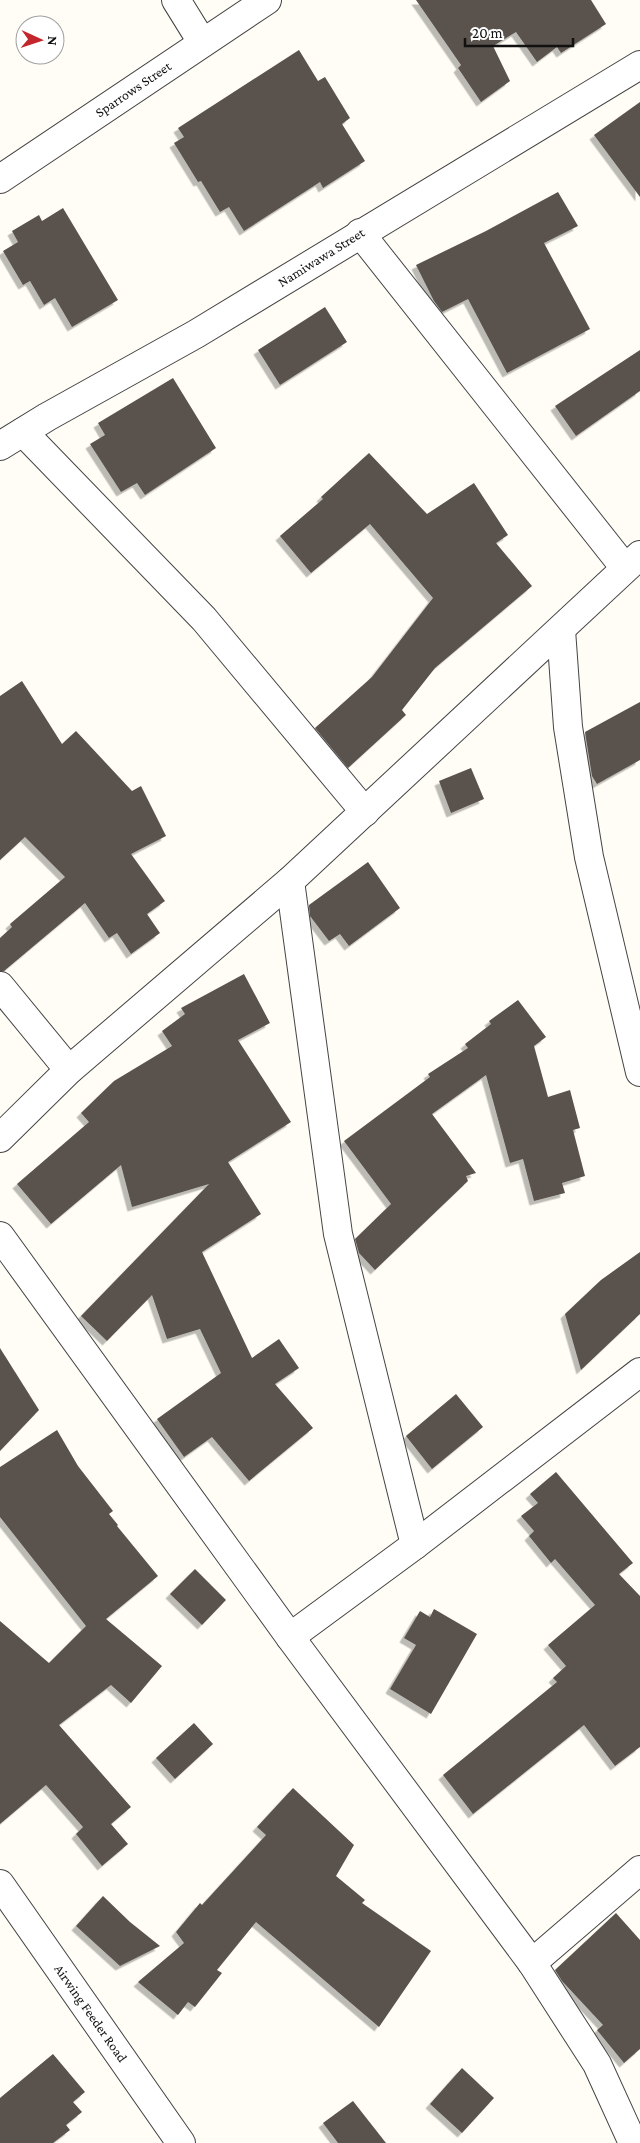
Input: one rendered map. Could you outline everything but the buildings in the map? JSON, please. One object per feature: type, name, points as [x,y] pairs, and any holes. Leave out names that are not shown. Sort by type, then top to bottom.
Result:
[{"type":"street","points":[[176,0],[202,42]]},
{"type":"street","name":"Sparrows Street","points":[[0,179],[267,0]]},
{"type":"street","name":"Namiwawa Street","points":[[0,446],[196,334],[640,65]]},
{"type":"street","points":[[0,1138],[69,1070],[290,881],[632,562],[360,233]]},
{"type":"street","points":[[23,432],[204,619],[364,812]]},
{"type":"street","points":[[561,630],[568,727],[589,857],[640,1072]]},
{"type":"street","points":[[290,881],[338,1234],[415,1545]]},
{"type":"street","points":[[0,986],[69,1070]]},
{"type":"street","points":[[0,1236],[290,1637],[532,1963],[597,2064],[633,2143]]},
{"type":"street","points":[[290,1637],[415,1545],[640,1372]]},
{"type":"street","points":[[532,1963],[640,1870]]},
{"type":"street","name":"Airwing Feeder Road","points":[[0,1884],[181,2143]]}]
